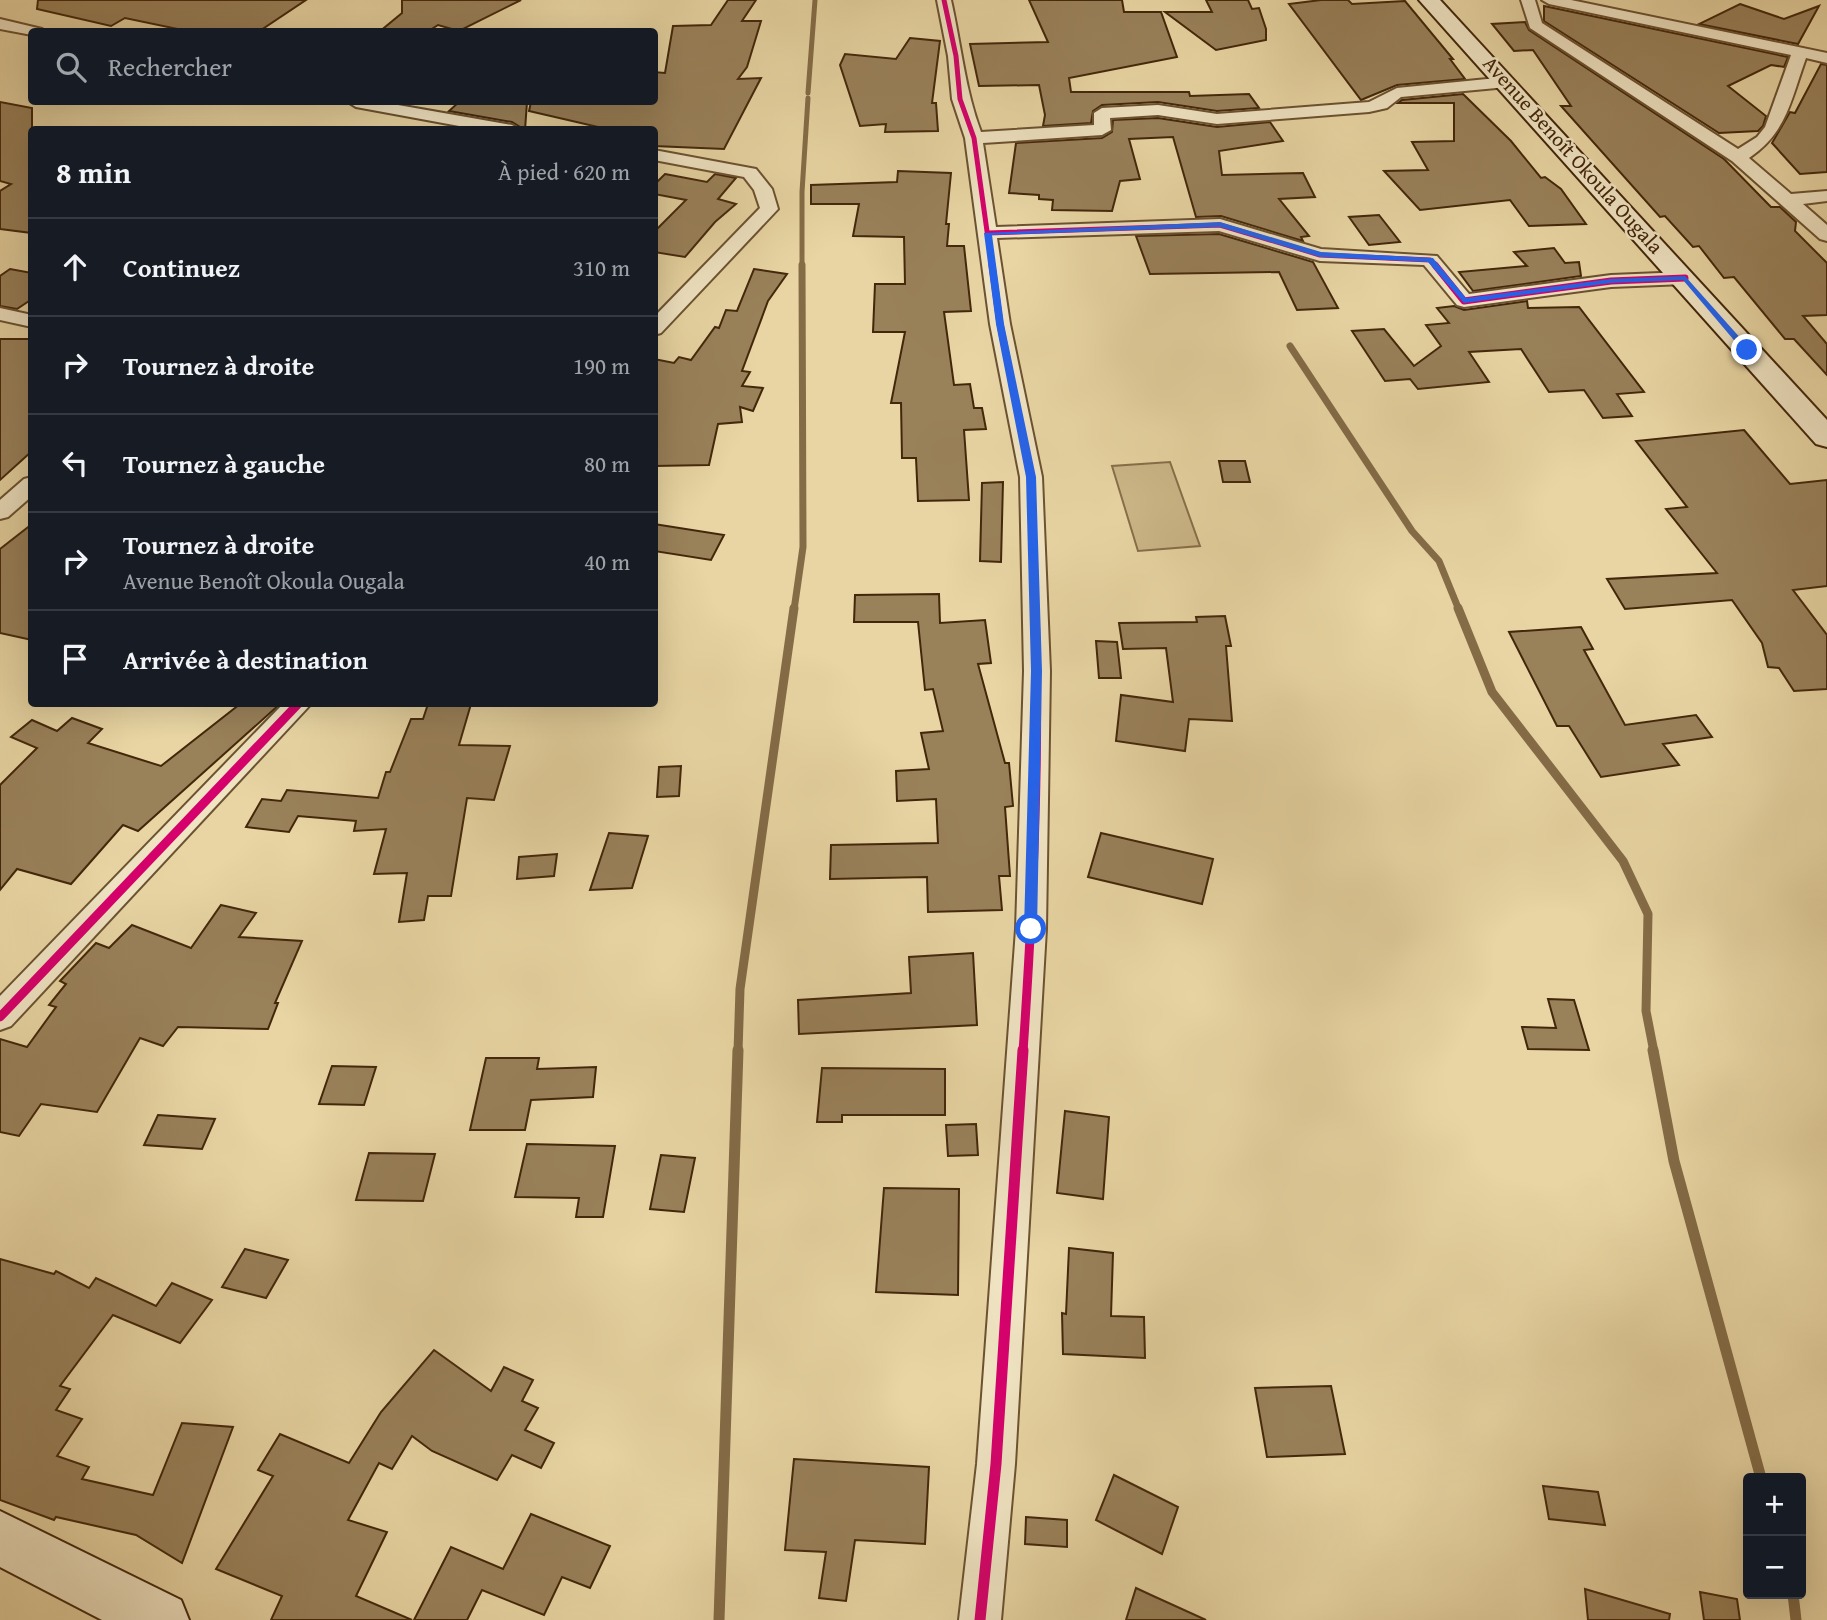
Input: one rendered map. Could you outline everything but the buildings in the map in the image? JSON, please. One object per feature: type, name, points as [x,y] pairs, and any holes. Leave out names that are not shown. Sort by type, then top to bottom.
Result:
[{"type":"street","points":[[944,0],[956,56],[960,99],[974,138],[1000,324],[1031,477],[1037,671],[1031,929],[996,1464],[981,1620]]},
{"type":"street","name":"Avenue Benoît Okoula Ougala","points":[[1429,0],[1507,82],[1827,438]]},
{"type":"street","points":[[1528,0],[1535,25],[1738,157],[1827,235]]},
{"type":"street","points":[[1549,0],[1827,58]]},
{"type":"street","points":[[0,24],[28,30]]},
{"type":"street","points":[[1738,157],[1763,141],[1773,128],[1800,52]]},
{"type":"street","points":[[974,138],[1102,130],[1102,113],[1158,110],[1217,119],[1369,107],[1381,104],[1397,93],[1507,82]]},
{"type":"street","points":[[374,105],[490,126]]},
{"type":"street","points":[[401,126],[415,112]]},
{"type":"street","points":[[658,156],[750,173],[764,189],[769,209],[658,325]]},
{"type":"street","points":[[1789,200],[1827,196]]},
{"type":"street","points":[[988,233],[1220,225],[1320,255],[1430,260],[1464,301],[1611,281],[1685,278]]},
{"type":"street","points":[[0,314],[28,320]]},
{"type":"street","points":[[0,512],[28,488]]},
{"type":"street","points":[[0,1017],[295,707]]},
{"type":"street","points":[[0,1538],[161,1620]]},
{"type":"shaded area","points":[[1170,462],[1200,546],[1138,551],[1112,466]]},
{"type":"waterway","points":[[808,93],[815,0]]},
{"type":"waterway","points":[[802,265],[802,192],[808,98]]},
{"type":"waterway","points":[[794,610],[803,547],[802,265]]},
{"type":"waterway","points":[[1290,346],[1412,531],[1439,561],[1459,610]]},
{"type":"waterway","points":[[738,1052],[740,989],[794,608]]},
{"type":"waterway","points":[[1458,608],[1492,692],[1623,861],[1648,914],[1646,1011],[1654,1052]]},
{"type":"waterway","points":[[719,1620],[738,1050]]},
{"type":"waterway","points":[[1653,1050],[1674,1161],[1760,1473]]},
{"type":"waterway","points":[[1794,1599],[1796,1620]]},
{"type":"cycle path","points":[[944,0],[956,56],[960,99],[974,138],[1000,324],[1031,477],[1037,671],[1031,929],[996,1464],[980,1620]]},
{"type":"cycle path","points":[[988,233],[1220,225],[1320,255],[1430,260],[1464,301],[1611,281],[1685,278]]},
{"type":"cycle path","points":[[0,1017],[295,707]]},
{"type":"route","points":[[1031,929],[1037,671],[1031,477],[1000,324],[988,233],[1220,225],[1320,255],[1430,260],[1464,301],[1611,281],[1685,278],[1747,350]]}]
